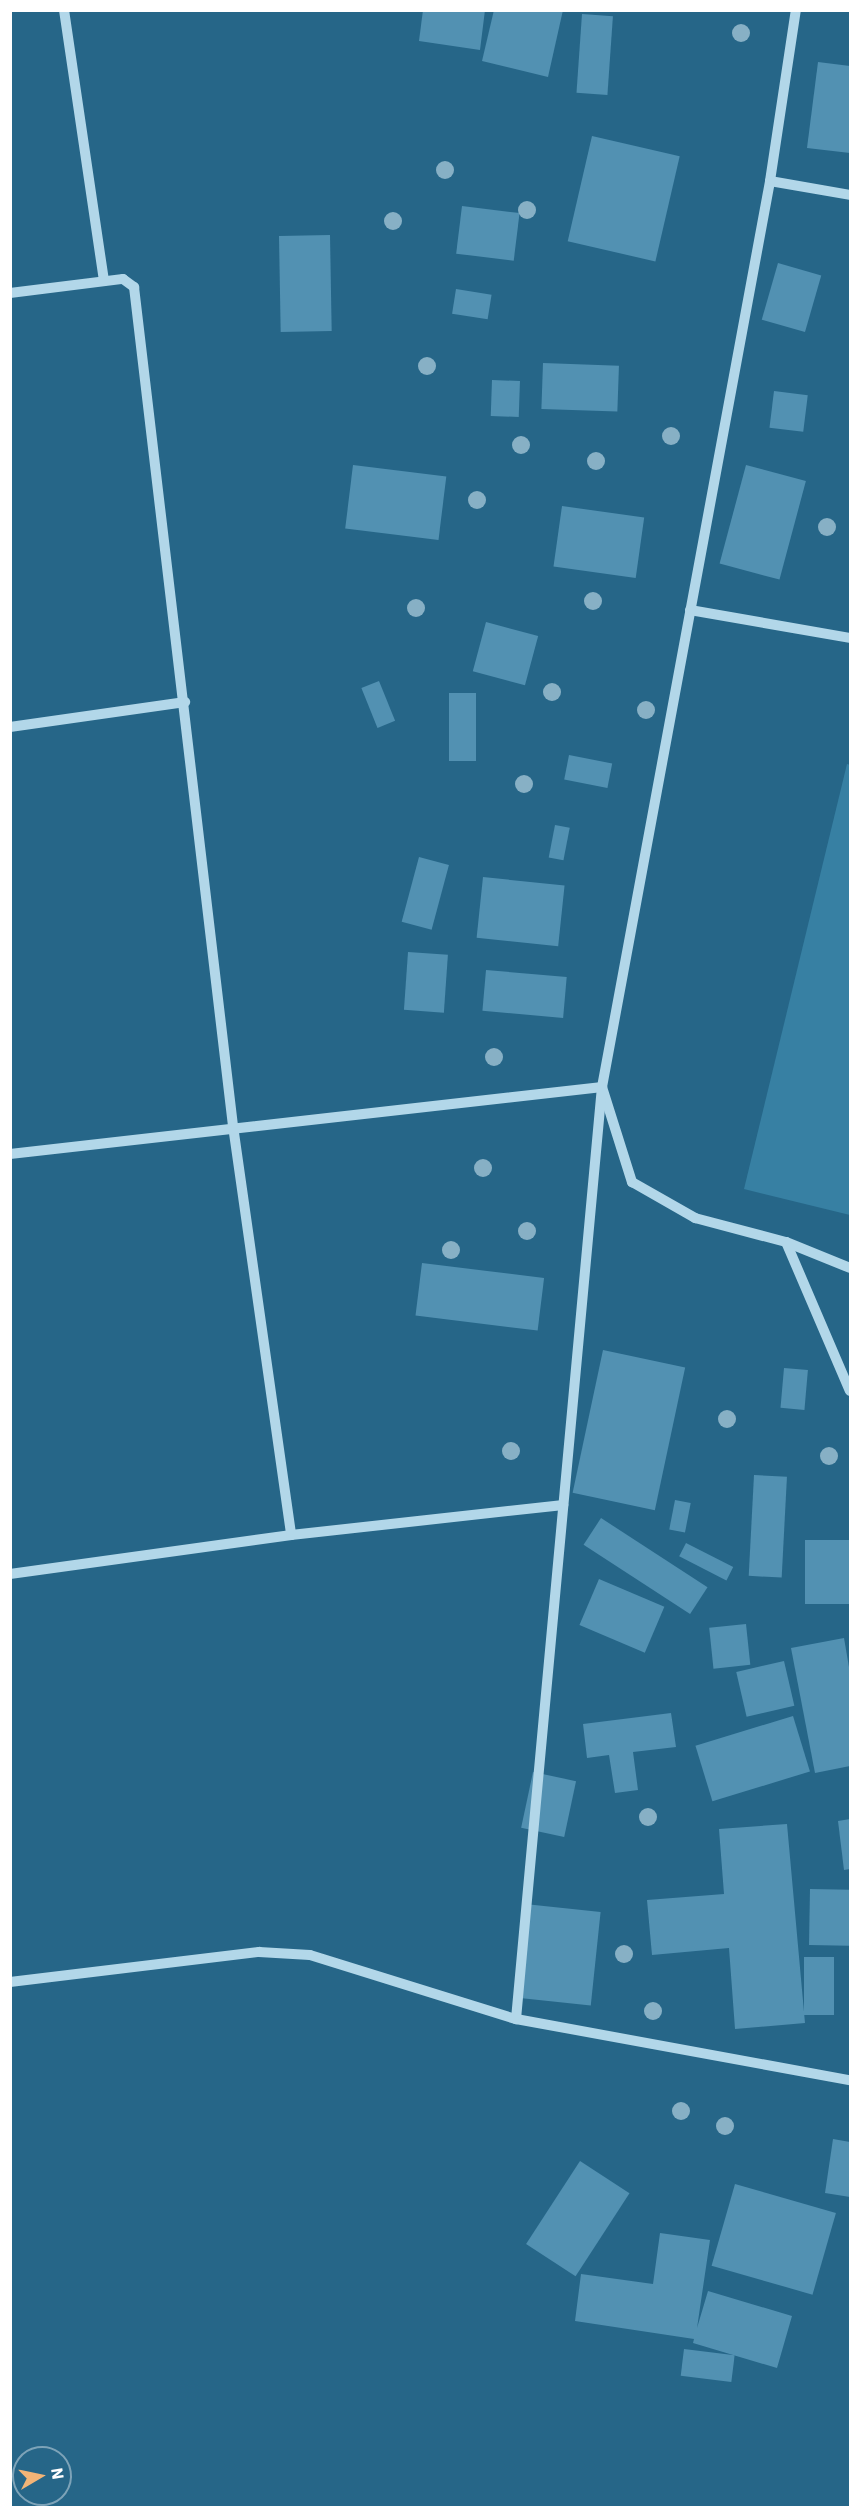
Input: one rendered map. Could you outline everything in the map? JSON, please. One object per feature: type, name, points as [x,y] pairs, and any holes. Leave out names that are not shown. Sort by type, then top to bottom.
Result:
[{"type":"street","points":[[64,10],[104,281]]},
{"type":"street","points":[[516,2019],[602,1087],[770,181],[796,10]]},
{"type":"street","points":[[770,181],[850,195]]},
{"type":"street","points":[[10,293],[123,279],[134,286],[233,1126],[291,1535]]},
{"type":"street","points":[[690,610],[850,638]]},
{"type":"street","points":[[10,727],[184,702]]},
{"type":"street","points":[[10,1154],[233,1126],[602,1087]]},
{"type":"street","points":[[602,1087],[632,1182],[695,1218],[786,1242],[850,1268]]},
{"type":"street","points":[[786,1242],[850,1391]]},
{"type":"street","points":[[10,1574],[291,1535],[563,1505]]},
{"type":"street","points":[[10,1982],[259,1952],[310,1955],[516,2019],[850,2080]]},
{"type":"shaded area","points":[[847,764],[850,765],[850,1215],[744,1189]]},
{"type":"building","points":[[423,10],[485,10],[480,50],[419,41]]},
{"type":"building","points":[[494,10],[563,10],[548,77],[482,61]]},
{"type":"building","points":[[582,14],[613,16],[607,95],[576,93]]},
{"type":"building","points":[[818,62],[850,66],[850,153],[807,148]]},
{"type":"building","points":[[592,136],[680,156],[655,261],[568,241]]},
{"type":"building","points":[[462,206],[520,213],[514,261],[456,254]]},
{"type":"building","points":[[330,235],[332,331],[281,332],[279,236]]},
{"type":"building","points":[[778,263],[821,275],[805,332],[762,320]]},
{"type":"building","points":[[456,289],[492,295],[488,319],[452,314]]},
{"type":"building","points":[[543,363],[619,366],[617,412],[541,409]]},
{"type":"building","points":[[492,380],[520,381],[519,417],[491,416]]},
{"type":"building","points":[[774,391],[808,395],[803,432],[769,428]]},
{"type":"building","points":[[353,465],[446,476],[438,540],[345,529]]},
{"type":"building","points":[[746,465],[806,481],[779,580],[720,564]]},
{"type":"building","points":[[562,506],[644,518],[636,578],[554,566]]},
{"type":"building","points":[[486,622],[538,636],[525,685],[473,671]]},
{"type":"building","points":[[379,681],[395,721],[377,728],[361,688]]},
{"type":"building","points":[[449,693],[476,693],[476,761],[449,761]]},
{"type":"building","points":[[569,755],[612,763],[607,788],[564,780]]},
{"type":"building","points":[[555,825],[570,828],[563,860],[549,857]]},
{"type":"building","points":[[419,857],[449,865],[432,930],[402,922]]},
{"type":"building","points":[[483,877],[565,886],[558,946],[477,938]]},
{"type":"building","points":[[408,952],[448,955],[444,1013],[404,1010]]},
{"type":"building","points":[[486,970],[567,977],[563,1018],[482,1011]]},
{"type":"building","points":[[422,1263],[544,1278],[538,1331],[416,1316]]},
{"type":"building","points":[[603,1350],[685,1367],[655,1510],[573,1493]]},
{"type":"building","points":[[784,1368],[808,1370],[804,1410],[781,1408]]},
{"type":"building","points":[[754,1475],[787,1477],[782,1578],[749,1576]]},
{"type":"building","points":[[675,1500],[691,1503],[685,1533],[669,1529]]},
{"type":"building","points":[[601,1518],[708,1587],[690,1614],[584,1545]]},
{"type":"building","points":[[805,1540],[850,1540],[850,1604],[805,1604]]},
{"type":"building","points":[[686,1543],[733,1567],[726,1580],[679,1556]]},
{"type":"building","points":[[599,1579],[664,1607],[645,1653],[579,1625]]},
{"type":"building","points":[[746,1624],[750,1665],[713,1669],[709,1628]]},
{"type":"building","points":[[844,1638],[850,1673],[850,1766],[815,1773],[791,1648]]},
{"type":"building","points":[[784,1661],[794,1706],[747,1717],[736,1672]]},
{"type":"building","points":[[671,1713],[676,1747],[633,1752],[638,1790],[615,1793],[609,1755],[587,1758],[583,1724]]},
{"type":"building","points":[[793,1716],[810,1771],[712,1801],[695,1746]]},
{"type":"building","points":[[533,1772],[576,1781],[564,1837],[521,1828]]},
{"type":"building","points":[[850,1819],[850,1869],[844,1870],[838,1821]]},
{"type":"building","points":[[787,1824],[805,2023],[735,2029],[729,1948],[652,1955],[647,1900],[724,1894],[719,1829]]},
{"type":"building","points":[[810,1889],[850,1890],[849,1946],[809,1945]]},
{"type":"building","points":[[525,1904],[601,1912],[591,2005],[515,1997]]},
{"type":"building","points":[[804,1957],[834,1957],[834,2015],[804,2015]]},
{"type":"building","points":[[833,2139],[850,2142],[850,2197],[825,2193]]},
{"type":"building","points":[[580,2161],[629,2193],[576,2276],[526,2244]]},
{"type":"building","points":[[735,2184],[836,2213],[813,2295],[712,2266]]},
{"type":"building","points":[[660,2233],[710,2240],[697,2328],[708,2291],[792,2316],[777,2368],[693,2343],[694,2339],[575,2321],[581,2274],[653,2284]]},
{"type":"building","points":[[684,2349],[735,2355],[731,2382],[681,2376]]}]
